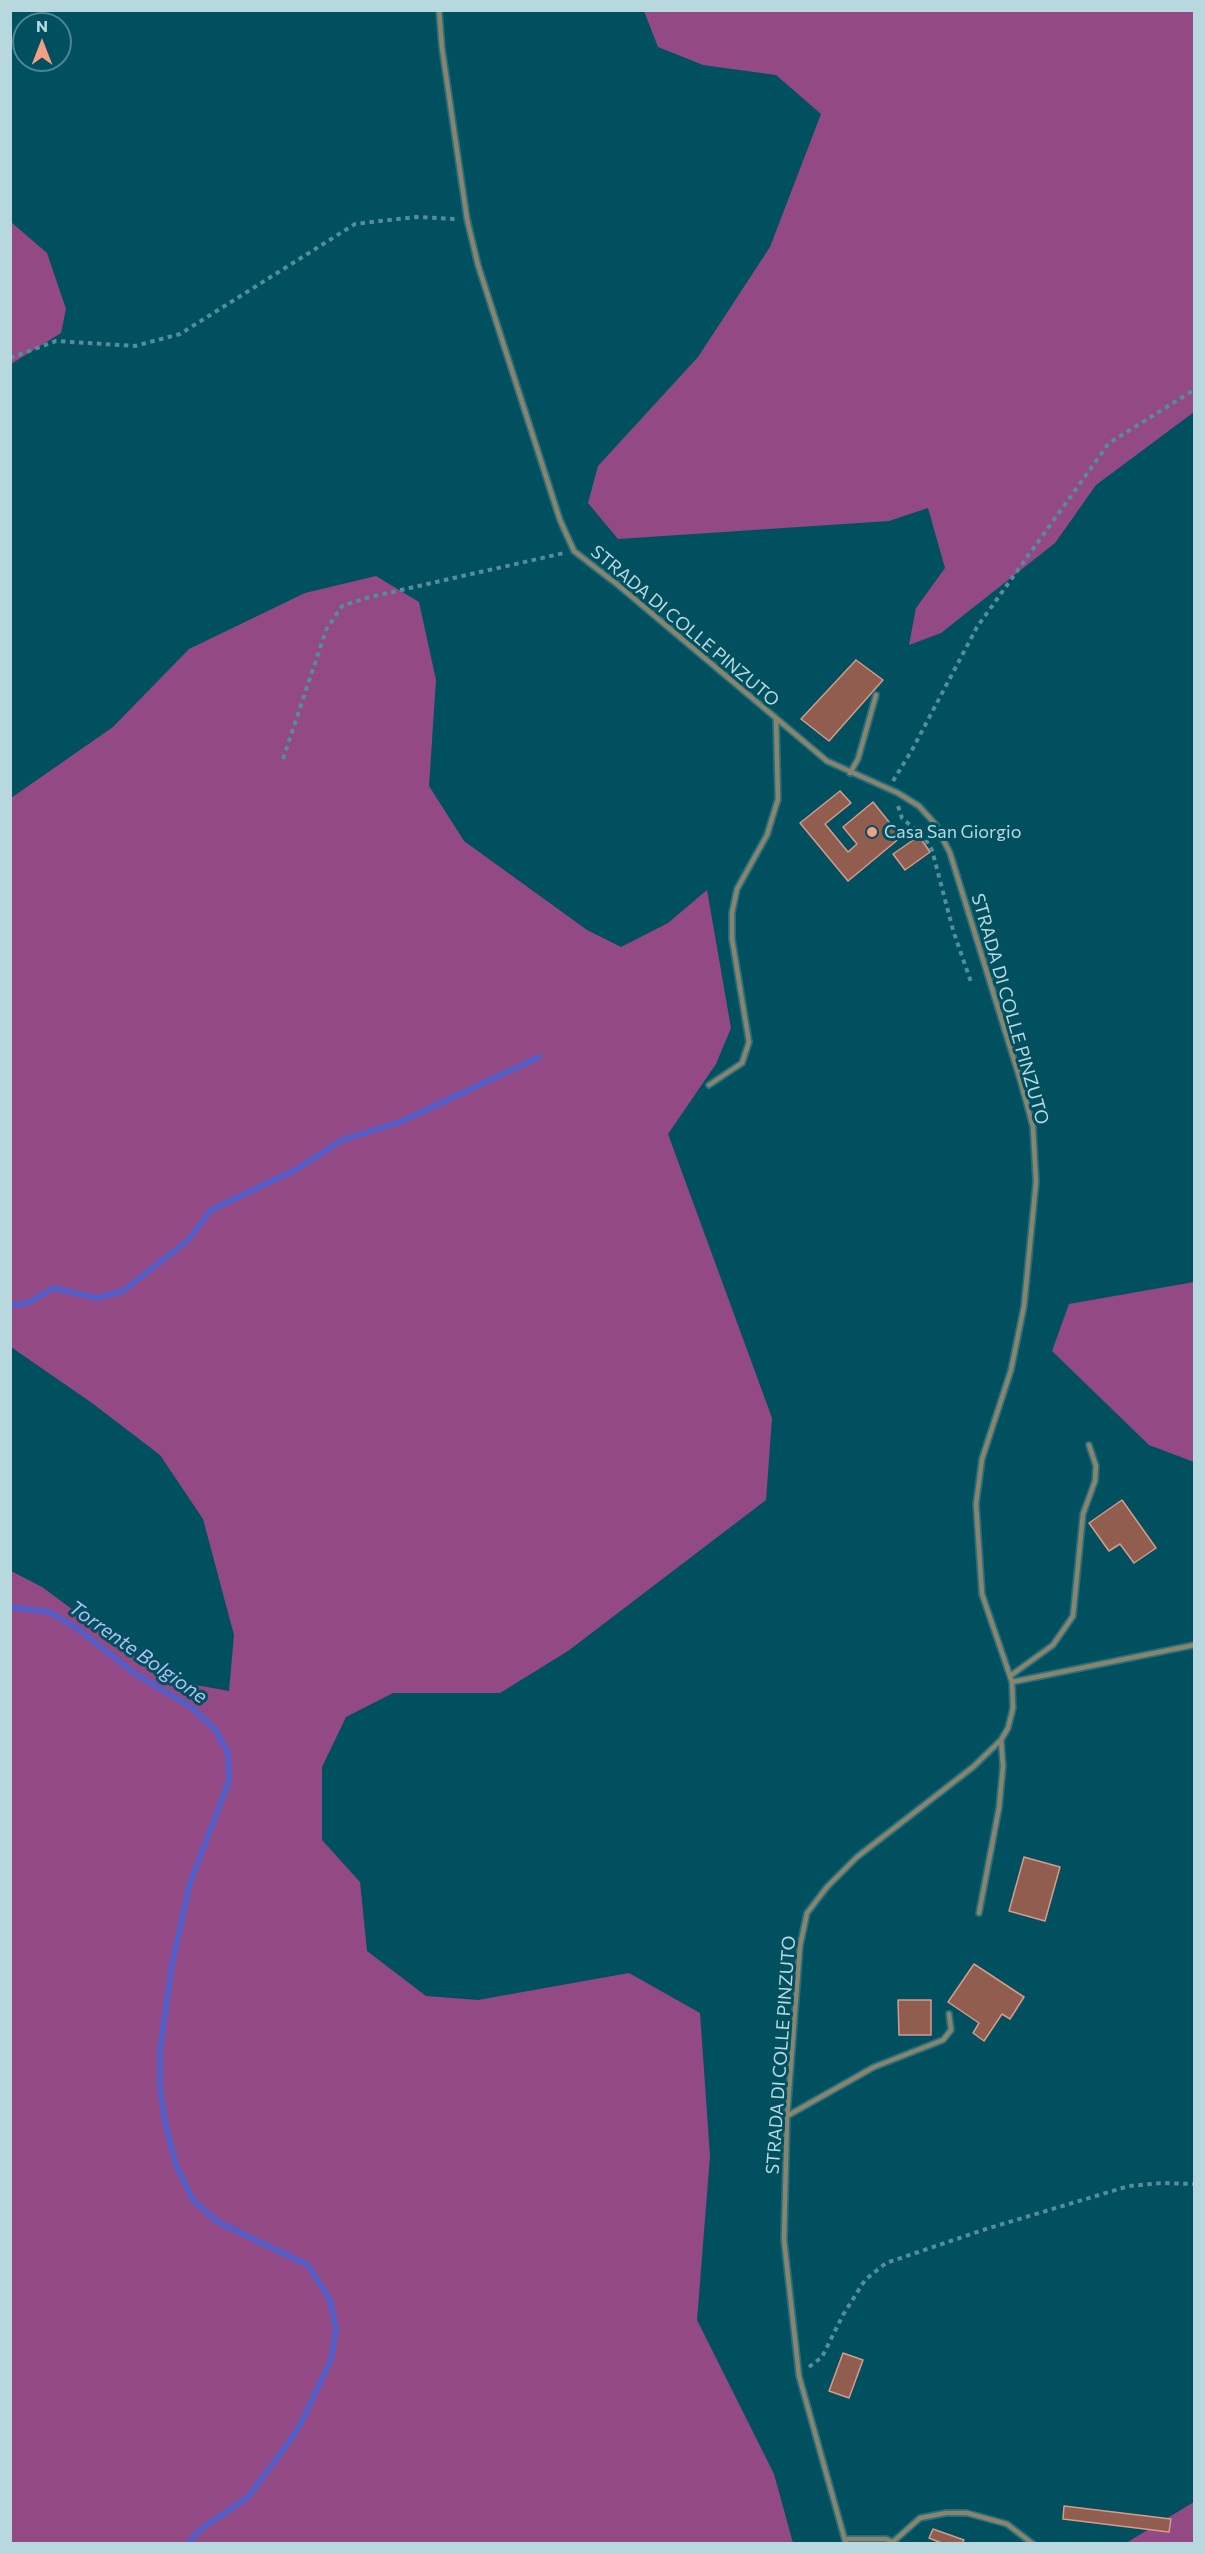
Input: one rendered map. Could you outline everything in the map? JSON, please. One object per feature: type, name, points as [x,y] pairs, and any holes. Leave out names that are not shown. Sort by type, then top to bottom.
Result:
[{"type":"lane","name":"STRADA DI COLLE PINZUTO","points":[[438,10],[467,219],[478,265],[560,520],[574,551],[618,585],[826,761],[888,788],[919,806],[936,825],[950,853],[1033,1127],[1036,1182],[1024,1306],[1011,1370],[982,1459],[976,1504],[982,1594],[1011,1679],[1013,1708],[1008,1728],[1001,1740],[973,1767],[857,1857],[826,1887],[807,1913],[800,1946],[787,2116],[784,2241],[799,2376],[845,2541]]},
{"type":"lane","points":[[850,773],[858,759],[876,695]]},
{"type":"lane","points":[[709,1085],[742,1063],[749,1042],[732,939],[732,912],[737,889],[767,835],[778,799],[777,719]]},
{"type":"lane","points":[[1011,1679],[1053,1645],[1073,1616],[1083,1514],[1095,1481],[1096,1466],[1089,1445]]},
{"type":"lane","points":[[1011,1679],[1194,1645]]},
{"type":"lane","points":[[979,1913],[999,1808],[1003,1766],[1001,1740]]},
{"type":"lane","points":[[787,2116],[874,2067],[943,2040],[951,2030],[949,2014]]},
{"type":"lane","points":[[845,2541],[886,2539],[895,2542],[920,2518],[946,2513],[967,2513],[1007,2524],[1033,2544]]},
{"type":"path","points":[[10,358],[56,341],[135,346],[180,334],[355,224],[416,217],[467,219]]},
{"type":"path","points":[[888,788],[912,750],[977,627],[1109,443],[1194,390]]},
{"type":"path","points":[[283,759],[326,630],[342,606],[376,596],[574,551]]},
{"type":"path","points":[[898,794],[896,801],[902,818],[924,837],[932,850],[953,930],[972,985]]},
{"type":"path","points":[[799,2376],[822,2357],[843,2315],[865,2280],[886,2263],[986,2229],[1129,2186],[1162,2183],[1194,2184]]},
{"type":"shaded area","points":[[644,11],[1194,11],[1194,412],[1096,485],[1055,543],[941,633],[909,645],[916,608],[945,568],[928,508],[889,521],[618,539],[588,503],[598,466],[698,357],[770,247],[821,114],[776,75],[703,65],[658,47]]},
{"type":"shaded area","points":[[11,222],[47,253],[66,309],[61,333],[11,364]]},
{"type":"shaded area","points":[[376,576],[419,602],[436,680],[429,786],[464,841],[587,930],[621,947],[668,923],[707,890],[731,1028],[716,1064],[668,1134],[772,1418],[766,1500],[568,1651],[500,1693],[393,1693],[346,1717],[322,1767],[322,1840],[360,1882],[367,1951],[426,1996],[478,2000],[629,1973],[700,2013],[710,2156],[697,2320],[774,2474],[793,2543],[11,2543],[11,1571],[42,1587],[168,1680],[229,1691],[234,1635],[203,1519],[160,1455],[92,1403],[11,1347],[11,798],[113,727],[189,649],[305,593]]},
{"type":"shaded area","points":[[1194,1282],[1194,1462],[1149,1445],[1052,1351],[1069,1304]]},
{"type":"shaded area","points":[[1194,2502],[1194,2543],[1126,2543]]},
{"type":"building","points":[[856,660],[883,680],[829,741],[801,719]]},
{"type":"building","name":"Casa San Giorgio","points":[[840,791],[851,803],[825,824],[848,852],[857,844],[843,827],[873,802],[901,837],[848,881],[800,823]]},
{"type":"building","points":[[919,836],[930,852],[905,870],[893,854]]},
{"type":"building","points":[[1122,1500],[1156,1548],[1134,1563],[1120,1544],[1109,1551],[1089,1523]]},
{"type":"building","points":[[1024,1857],[1060,1867],[1045,1921],[1009,1911]]},
{"type":"building","points":[[974,1964],[1024,1997],[1010,2019],[1002,2014],[984,2041],[973,2033],[979,2023],[948,2002]]},
{"type":"building","points":[[898,2000],[931,2000],[931,2035],[899,2035]]},
{"type":"building","points":[[843,2353],[863,2360],[849,2398],[829,2391]]},
{"type":"building","points":[[1064,2506],[1171,2519],[1169,2532],[1063,2519]]},
{"type":"building","points":[[933,2529],[964,2540],[962,2544],[944,2544],[929,2538]]},
{"type":"waterway","points":[[10,1305],[28,1303],[53,1288],[97,1298],[123,1291],[188,1240],[211,1210],[297,1169],[342,1140],[400,1122],[539,1057]]},
{"type":"waterway","name":"Torrente Bolgione","points":[[10,1607],[50,1612],[79,1630],[134,1673],[191,1707],[215,1729],[228,1753],[229,1781],[190,1883],[172,1964],[160,2050],[160,2088],[165,2122],[176,2165],[193,2200],[218,2222],[308,2265],[330,2300],[336,2329],[331,2359],[291,2439],[248,2497],[201,2529],[187,2544]]},
{"type":"place","name":"Casa San Giorgio","points":[[872,832]]}]
